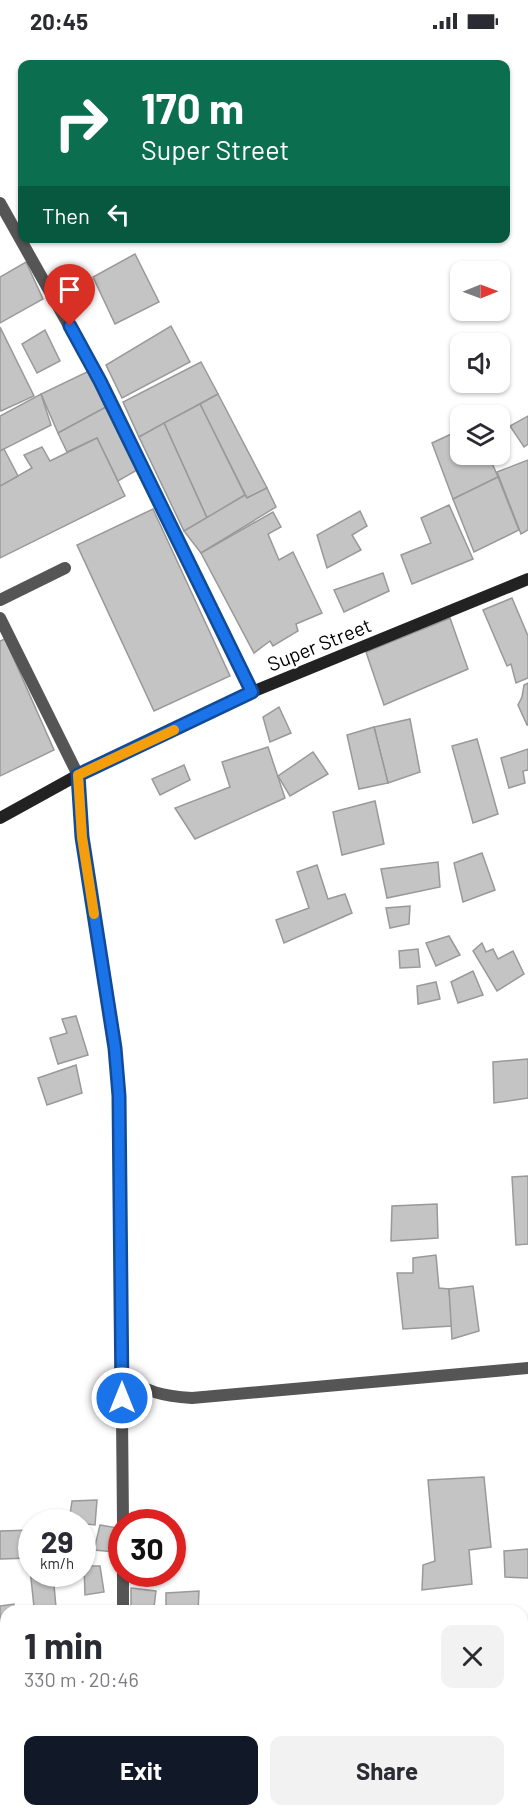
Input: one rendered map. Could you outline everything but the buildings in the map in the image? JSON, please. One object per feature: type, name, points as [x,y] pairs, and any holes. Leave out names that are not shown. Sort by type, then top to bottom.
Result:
[{"type":"street","points":[[0,203],[18,235]]},
{"type":"street","points":[[22,243],[100,381],[252,692]]},
{"type":"street","points":[[0,600],[65,568]]},
{"type":"street","name":"Super Street","points":[[0,818],[78,775],[252,692],[528,579]]},
{"type":"street","points":[[0,618],[78,775],[82,837],[115,1048],[119,1096],[123,1509]]},
{"type":"street","points":[[122,1377],[148,1392],[167,1397],[192,1398],[528,1368]]},
{"type":"street","points":[[123,1587],[123,1605]]},
{"type":"slow traffic","points":[[94,914],[82,837],[78,775],[174,730]]},
{"type":"route","points":[[70,326],[100,381],[252,692],[78,775],[82,837],[115,1048],[119,1096],[122,1398]]}]
